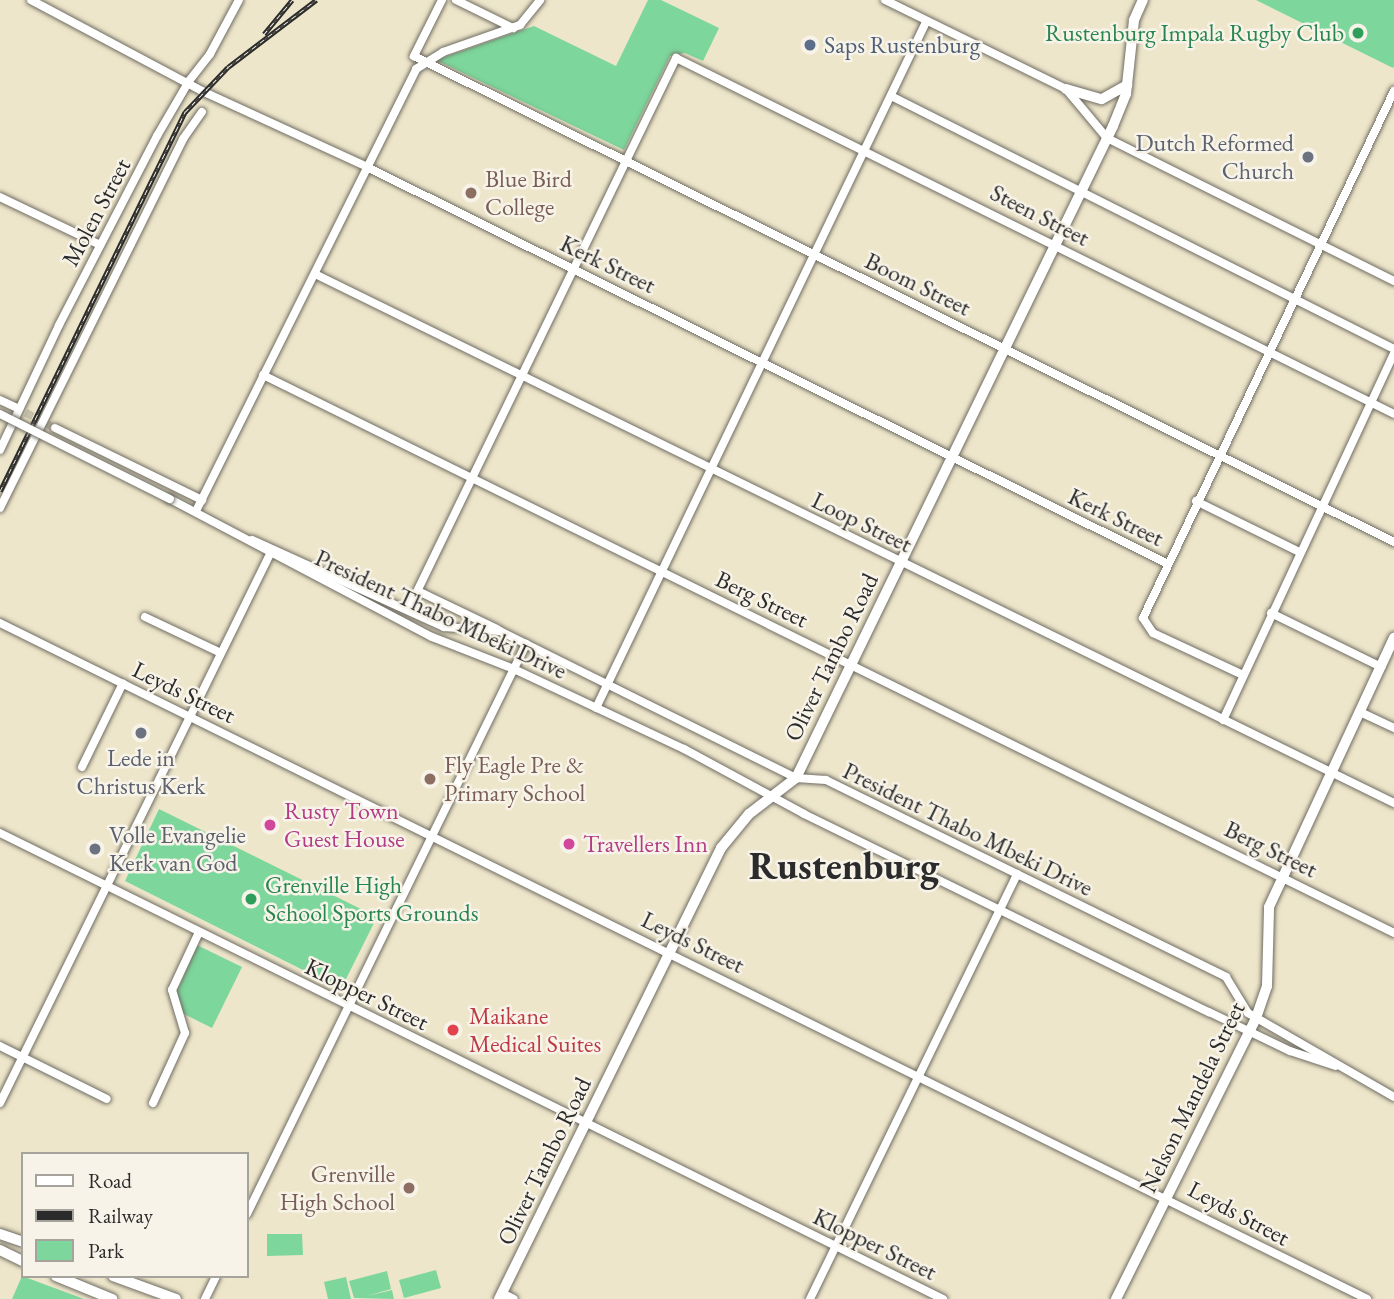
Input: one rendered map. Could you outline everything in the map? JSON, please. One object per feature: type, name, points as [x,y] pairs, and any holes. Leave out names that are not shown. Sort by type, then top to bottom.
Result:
[{"type":"main road","name":"Oliver Tambo Road","points":[[500,1296],[730,834],[771,792],[796,778],[1107,138],[1127,85],[1134,20],[1143,0]]},
{"type":"main road","points":[[1066,89],[1102,99],[1127,85]]},
{"type":"main road","name":"Nelson Mandela Street","points":[[1116,1299],[1256,1018],[1267,986],[1269,907],[1394,638]]},
{"type":"main road","points":[[0,1234],[21,1241]]},
{"type":"main road","points":[[0,1250],[21,1260]]},
{"type":"main road","points":[[61,1278],[112,1299]]},
{"type":"main road","points":[[118,1278],[176,1299]]},
{"type":"street","name":"Kerk Street","points":[[30,0],[188,81],[1168,564]]},
{"type":"street","name":"Molen Street","points":[[0,450],[100,245],[188,81],[210,54],[239,0]]},
{"type":"street","points":[[425,61],[414,56],[442,0]]},
{"type":"street","points":[[456,0],[513,28]]},
{"type":"street","points":[[196,511],[416,69],[425,61],[525,22],[540,0]]},
{"type":"street","points":[[884,0],[1066,89],[1107,138],[1394,281]]},
{"type":"street","points":[[596,708],[926,22]]},
{"type":"street","name":"Steen Street","points":[[624,159],[670,65],[676,58],[685,59],[1394,414]]},
{"type":"street","name":"Boom Street","points":[[425,61],[1394,542]]},
{"type":"street","points":[[1244,675],[1148,630],[1143,618],[1196,500],[1394,91]]},
{"type":"street","points":[[891,96],[1394,351],[1223,720]]},
{"type":"street","name":"Molen Street","points":[[0,508],[183,139],[202,112]]},
{"type":"street","points":[[408,610],[624,159]]},
{"type":"street","points":[[0,197],[100,245]]},
{"type":"street","name":"Loop Street","points":[[315,274],[1394,803]]},
{"type":"street","name":"Berg Street","points":[[263,375],[1394,933]]},
{"type":"street","points":[[0,400],[15,407]]},
{"type":"street","name":"President Thabo Mbeki Drive","points":[[0,414],[251,540],[278,549],[444,627],[500,631],[796,778],[826,780],[1226,977],[1242,1005],[1256,1018],[1296,1038],[1336,1066]]},
{"type":"street","points":[[0,428],[9,432]]},
{"type":"street","points":[[55,428],[202,500]]},
{"type":"street","points":[[1196,500],[1299,552]]},
{"type":"street","name":"President Thabo Mbeki Drive","points":[[251,540],[268,553],[432,637],[514,669],[596,708],[771,792],[804,814],[1249,1031],[1336,1066],[1394,1097]]},
{"type":"street","points":[[0,1103],[268,553],[278,549]]},
{"type":"street","points":[[418,591],[500,631]]},
{"type":"street","points":[[1271,613],[1381,667]]},
{"type":"street","points":[[145,617],[219,652]]},
{"type":"street","name":"Leyds Street","points":[[0,623],[1166,1196],[1367,1299]]},
{"type":"street","points":[[248,1212],[526,644]]},
{"type":"street","points":[[82,766],[122,683]]},
{"type":"street","points":[[1360,712],[1394,728]]},
{"type":"street","name":"Klopper Street","points":[[0,833],[943,1299]]},
{"type":"street","points":[[810,1299],[1017,874]]},
{"type":"street","points":[[153,1102],[185,1033],[172,990],[199,932]]},
{"type":"street","points":[[0,1046],[107,1099]]},
{"type":"street","points":[[205,1299],[215,1278]]},
{"type":"street","points":[[500,1296],[514,1299]]},
{"type":"green space","points":[[648,0],[661,0],[719,28],[703,61],[685,53],[670,56],[624,150],[436,60],[534,26],[616,66]]},
{"type":"green space","name":"Rustenburg Impala Rugby Club","points":[[1256,0],[1394,0],[1394,66],[1393,68]]},
{"type":"green space","name":"Grenville High School Sports Grounds","points":[[159,809],[377,917],[341,989],[125,881]]},
{"type":"green space","points":[[197,945],[242,967],[212,1028],[182,1013],[176,994]]},
{"type":"green space","points":[[267,1234],[302,1234],[303,1255],[267,1256]]},
{"type":"green space","points":[[436,1270],[441,1288],[404,1298],[399,1280]]},
{"type":"green space","points":[[387,1271],[391,1289],[367,1296],[392,1290],[394,1299],[354,1298],[349,1281]]},
{"type":"green space","points":[[346,1277],[351,1299],[328,1299],[324,1282]]},
{"type":"green space","points":[[21,1278],[27,1278],[84,1299],[12,1299]]},
{"type":"tunnel","points":[[15,407],[55,428]]},
{"type":"railway","points":[[264,34],[292,0]]},
{"type":"railway","points":[[0,491],[185,112],[228,67],[316,0]]},
{"type":"place","name":"Rustenburg Impala Rugby Club","points":[[1358,33]]},
{"type":"place","name":"Saps Rustenburg","points":[[810,45]]},
{"type":"place","name":"Dutch Reformed Church","points":[[1308,157]]},
{"type":"place","name":"Blue Bird College","points":[[471,193]]},
{"type":"place","name":"Lede in Christus Kerk","points":[[141,733]]},
{"type":"place","name":"Fly Eagle Pre & Primary School","points":[[430,779]]},
{"type":"place","name":"Rusty Town Guest House","points":[[270,825]]},
{"type":"place","name":"Travellers Inn","points":[[569,844]]},
{"type":"place","name":"Volle Evangelie Kerk van God","points":[[95,849]]},
{"type":"place","name":"Grenville High School Sports Grounds","points":[[251,899]]},
{"type":"place","name":"Maikane Medical Suites","points":[[453,1030]]},
{"type":"place","name":"Grenville High School","points":[[409,1188]]},
{"type":"district","name":"Rustenburg","points":[[844,866]]}]
